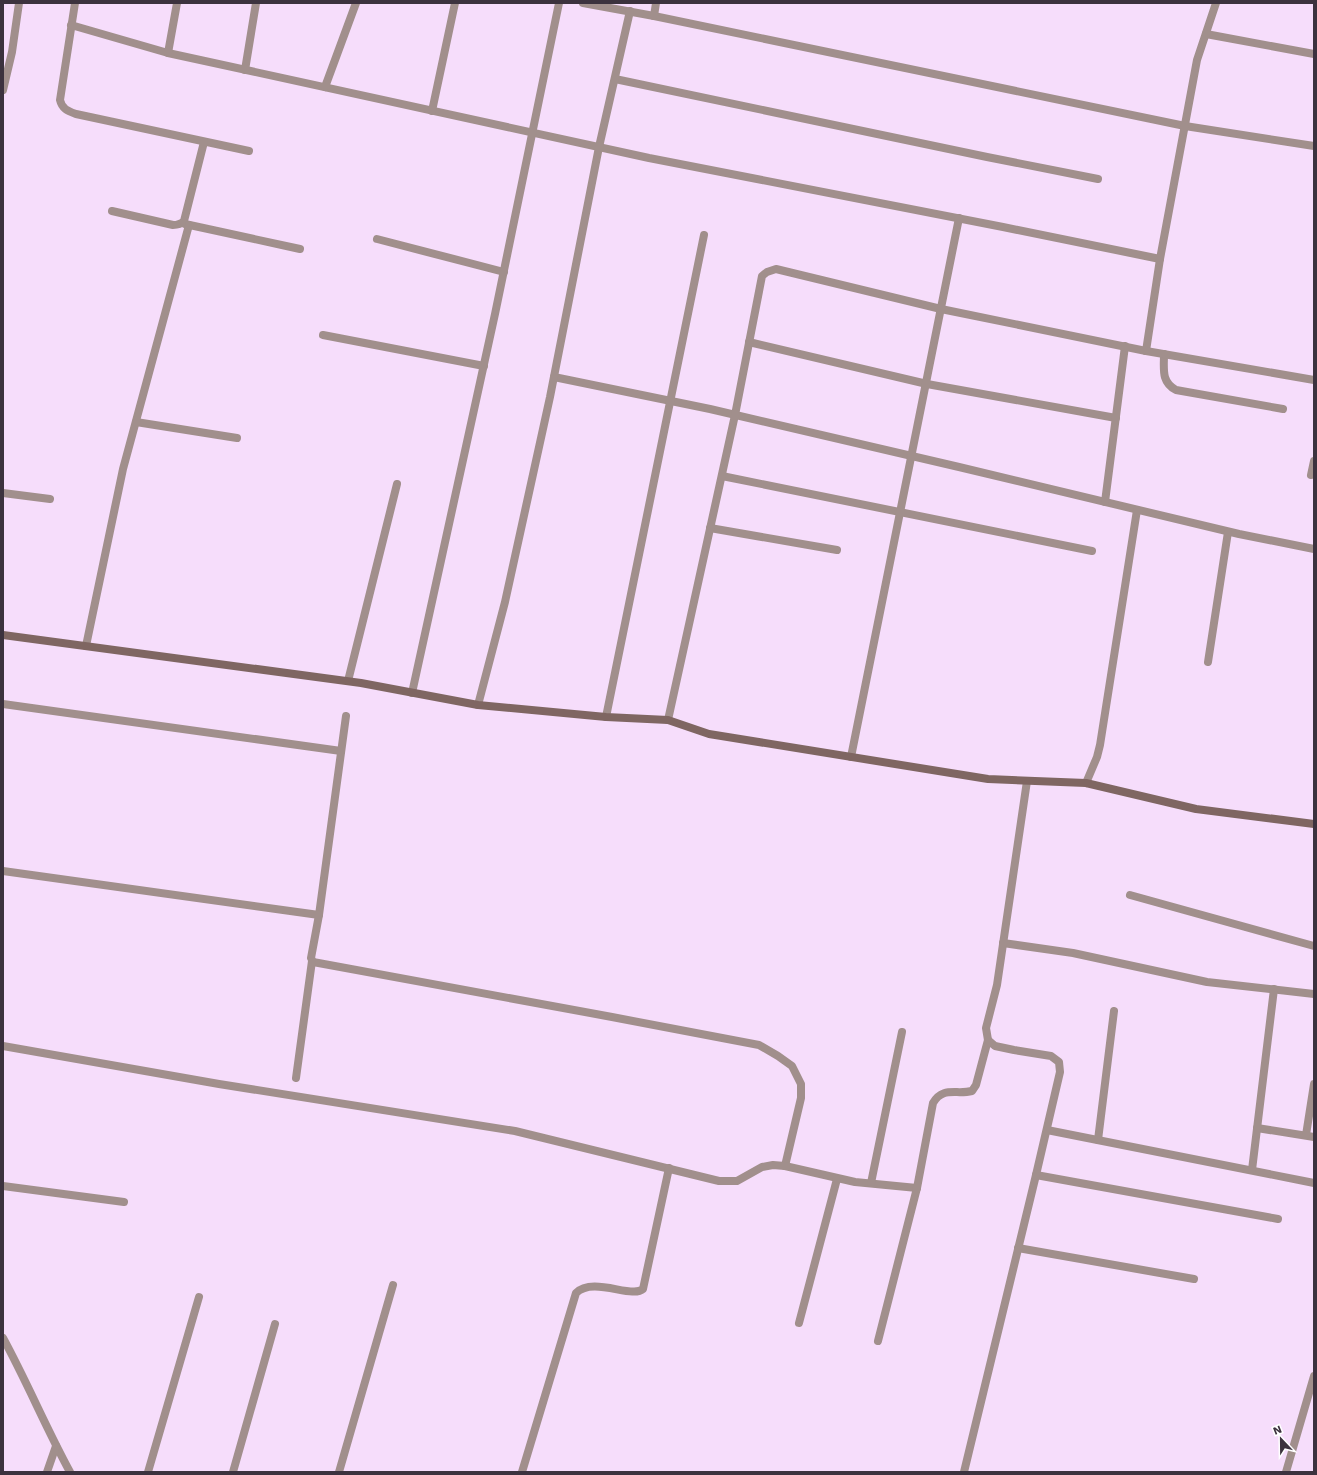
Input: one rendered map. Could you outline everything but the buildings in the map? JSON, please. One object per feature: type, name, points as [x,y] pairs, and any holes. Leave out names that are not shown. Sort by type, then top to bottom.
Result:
[{"type":"street","points":[[3,90],[7,51],[19,3]]},
{"type":"street","points":[[75,3],[60,92],[62,107],[76,114],[249,151]]},
{"type":"street","points":[[168,53],[177,3]]},
{"type":"street","points":[[245,70],[256,3]]},
{"type":"street","points":[[326,88],[356,3]]},
{"type":"street","points":[[432,111],[454,3]]},
{"type":"street","points":[[412,693],[484,366],[559,3]]},
{"type":"street","points":[[583,3],[654,16],[1186,126],[1314,146]]},
{"type":"street","points":[[654,16],[656,3]]},
{"type":"street","points":[[1146,351],[1160,259],[1186,126],[1197,60],[1216,3]]},
{"type":"street","points":[[478,705],[504,602],[554,377],[599,147],[630,12]]},
{"type":"street","points":[[71,25],[168,53],[532,133],[649,158],[959,218],[1160,259]]},
{"type":"street","points":[[1206,34],[1314,54]]},
{"type":"street","points":[[615,79],[1098,179]]},
{"type":"street","points":[[86,646],[123,470],[185,224],[184,220],[204,142]]},
{"type":"street","points":[[112,211],[173,225],[185,224],[300,249]]},
{"type":"street","points":[[851,756],[927,384],[959,218]]},
{"type":"street","points":[[606,717],[704,235]]},
{"type":"street","points":[[377,239],[504,272]]},
{"type":"street","points":[[668,720],[735,415],[762,276],[767,272],[776,269],[941,309],[1146,351],[1314,380]]},
{"type":"street","points":[[323,335],[484,366]]},
{"type":"street","points":[[749,342],[927,384],[1116,418]]},
{"type":"street","points":[[1105,502],[1125,346]]},
{"type":"street","points":[[1164,354],[1164,376],[1166,383],[1176,390],[1283,409]]},
{"type":"street","points":[[554,377],[735,415],[1228,532],[1314,549]]},
{"type":"street","points":[[136,422],[237,438]]},
{"type":"street","points":[[1311,475],[1314,461]]},
{"type":"street","points":[[722,476],[1092,551]]},
{"type":"street","points":[[348,681],[397,484]]},
{"type":"street","points":[[3,493],[50,499]]},
{"type":"street","points":[[1086,783],[1097,757],[1100,745],[1137,510]]},
{"type":"street","points":[[710,528],[837,550]]},
{"type":"street","points":[[1208,662],[1228,532]]},
{"type":"street","points":[[3,635],[348,681],[478,705],[606,717],[668,720],[709,734],[988,779],[1086,783],[1196,809],[1314,824]]},
{"type":"street","points":[[3,704],[341,751]]},
{"type":"street","points":[[296,1078],[312,961],[311,956],[346,716]]},
{"type":"street","points":[[878,1340],[917,1188],[933,1103],[937,1096],[944,1092],[972,1092],[976,1085],[988,1040],[986,1028],[997,985],[1027,780]]},
{"type":"street","points":[[3,871],[318,915]]},
{"type":"street","points":[[1130,895],[1314,946]]},
{"type":"street","points":[[1003,943],[1073,954],[1207,982],[1314,994]]},
{"type":"street","points":[[312,961],[315,963],[612,1016],[759,1045],[792,1066],[801,1084],[801,1098],[785,1166]]},
{"type":"street","points":[[1252,1170],[1274,990]]},
{"type":"street","points":[[1098,1140],[1114,1011]]},
{"type":"street","points":[[871,1183],[902,1032]]},
{"type":"street","points":[[964,1472],[1060,1072],[1059,1062],[1052,1056],[995,1046],[988,1040]]},
{"type":"street","points":[[3,1046],[212,1082],[515,1131],[719,1181],[737,1181],[762,1168],[773,1165],[785,1166],[837,1178],[917,1188]]},
{"type":"street","points":[[1257,1128],[1310,1136],[1314,1084]]},
{"type":"street","points":[[1047,1130],[1314,1183]]},
{"type":"street","points":[[522,1472],[576,1293],[579,1290],[588,1287],[610,1287],[635,1292],[643,1289],[669,1168]]},
{"type":"street","points":[[1036,1175],[1278,1219]]},
{"type":"street","points":[[799,1323],[837,1178]]},
{"type":"street","points":[[3,1186],[124,1202]]},
{"type":"street","points":[[1018,1248],[1194,1279]]},
{"type":"street","points":[[339,1472],[393,1285]]},
{"type":"street","points":[[148,1472],[199,1297]]},
{"type":"street","points":[[233,1472],[275,1324]]},
{"type":"street","points":[[3,1338],[70,1472]]},
{"type":"street","points":[[1286,1472],[1314,1376]]},
{"type":"street","points":[[47,1472],[56,1446]]}]
